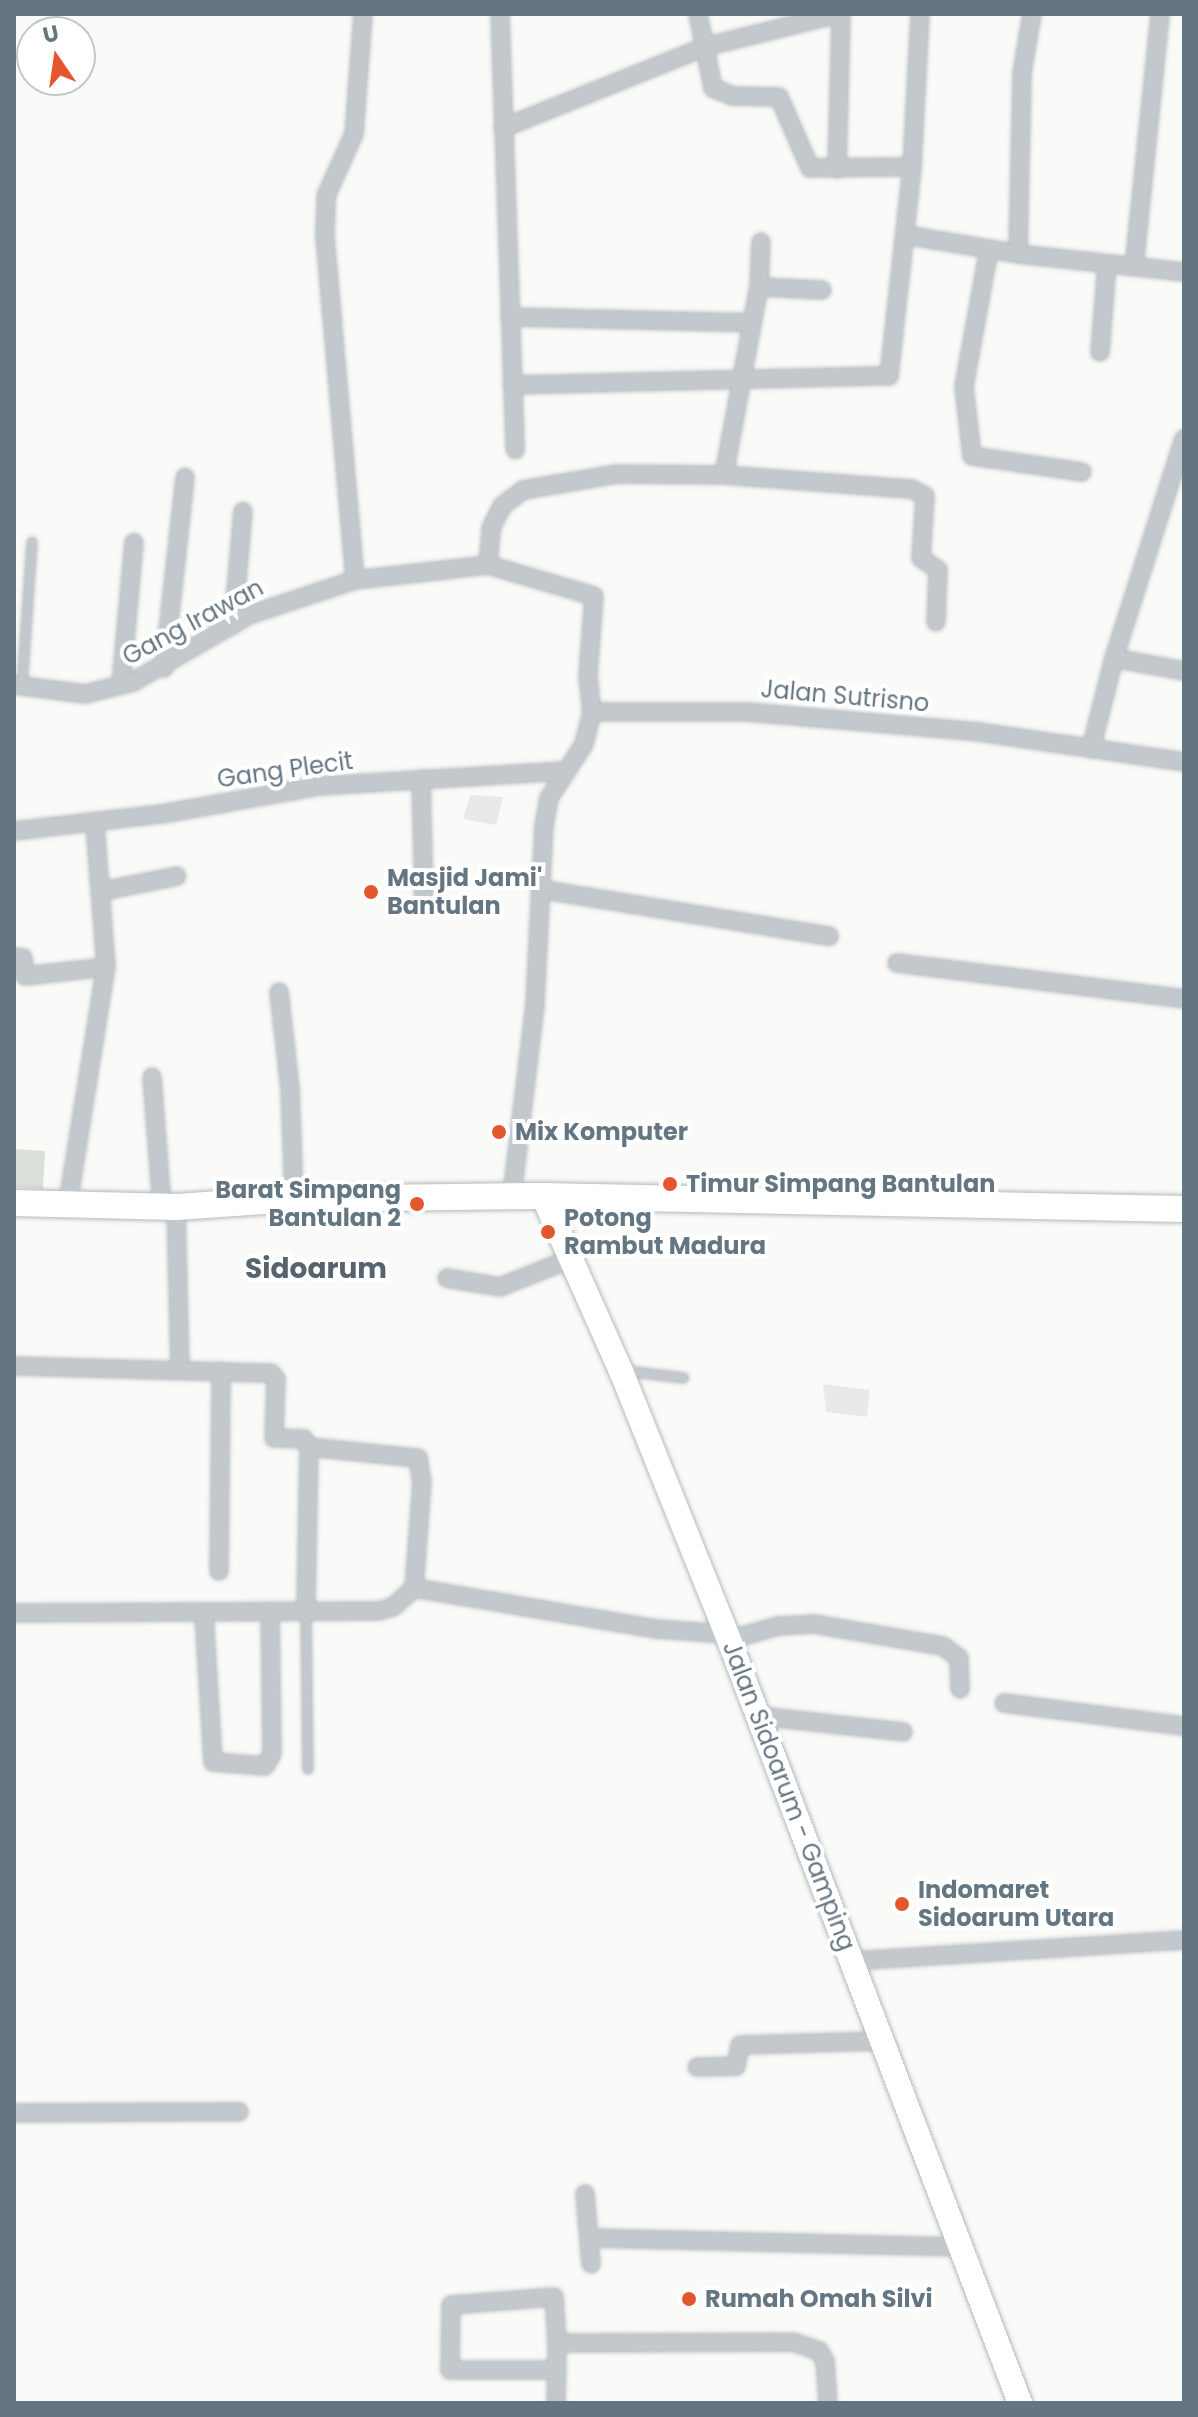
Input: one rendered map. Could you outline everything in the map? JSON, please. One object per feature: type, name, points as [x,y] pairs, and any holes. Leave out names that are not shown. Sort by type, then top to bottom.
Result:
[{"type":"main road","points":[[14,1203],[169,1207],[294,1199],[543,1196],[1184,1209]]},
{"type":"main road","name":"Jalan Sidoarum - Gamping","points":[[543,1196],[621,1371],[728,1637],[1020,2403]]},
{"type":"street","points":[[355,580],[325,234],[326,196],[354,134],[363,14]]},
{"type":"street","points":[[500,14],[515,450]]},
{"type":"street","points":[[698,14],[710,81],[720,94],[779,97],[810,168],[912,167]]},
{"type":"street","points":[[503,128],[704,47],[839,14],[837,169]]},
{"type":"street","points":[[512,385],[742,382],[889,376],[912,167],[920,14]]},
{"type":"street","points":[[1018,254],[1022,73],[1032,14]]},
{"type":"street","points":[[1134,267],[1160,14]]},
{"type":"street","points":[[905,235],[1018,254],[1184,272]]},
{"type":"street","points":[[724,475],[742,382],[749,323],[759,287],[761,242]]},
{"type":"street","points":[[989,249],[964,387],[972,456],[1082,472]]},
{"type":"street","points":[[1100,352],[1107,264]]},
{"type":"street","points":[[759,287],[822,290]]},
{"type":"street","points":[[510,317],[749,323]]},
{"type":"street","points":[[1091,749],[1114,658],[1184,439]]},
{"type":"street","points":[[512,1196],[544,890],[546,811],[565,771],[584,744],[592,712],[588,676],[594,596],[488,565],[491,528],[502,506],[523,490],[617,474],[724,475],[923,492],[921,563],[938,570],[936,622]]},
{"type":"street","points":[[164,668],[185,477]]},
{"type":"street","points":[[233,625],[243,511]]},
{"type":"street","points":[[121,685],[134,543]]},
{"type":"street","name":"Gang Irawan","points":[[18,686],[85,694],[121,685],[164,668],[233,625],[273,605],[355,580],[488,565]]},
{"type":"street","points":[[1114,658],[1184,671]]},
{"type":"street","name":"Jalan Sutrisno","points":[[592,712],[747,712],[979,732],[1184,762]]},
{"type":"street","name":"Gang Plecit","points":[[14,831],[95,823],[319,786],[565,771]]},
{"type":"street","points":[[421,779],[424,905]]},
{"type":"street","points":[[68,1203],[106,967],[95,823]]},
{"type":"street","points":[[102,891],[177,876]]},
{"type":"street","points":[[544,890],[829,936]]},
{"type":"street","points":[[14,957],[23,958],[25,976],[106,967]]},
{"type":"street","points":[[897,963],[1184,999]]},
{"type":"street","points":[[279,992],[290,1088],[294,1199]]},
{"type":"street","points":[[152,1077],[169,1207],[180,1368]]},
{"type":"street","points":[[447,1278],[500,1287],[573,1258]]},
{"type":"street","points":[[14,1366],[180,1368],[271,1373],[276,1379],[274,1438],[304,1439],[309,1447],[306,1609]]},
{"type":"street","points":[[219,1571],[221,1371]]},
{"type":"street","points":[[14,1613],[204,1614],[306,1609],[378,1611],[393,1607],[414,1588],[422,1482],[418,1458],[309,1447]]},
{"type":"street","points":[[414,1588],[656,1629],[728,1637],[778,1626],[814,1624],[943,1646],[959,1658],[960,1689]]},
{"type":"street","points":[[204,1614],[213,1762],[265,1766],[272,1754],[270,1611]]},
{"type":"street","points":[[1004,1703],[1184,1726]]},
{"type":"street","points":[[759,1716],[903,1732]]},
{"type":"street","points":[[852,1961],[1184,1940]]},
{"type":"street","points":[[697,2067],[736,2066],[740,2045],[882,2041]]},
{"type":"street","points":[[14,2113],[239,2112]]},
{"type":"street","points":[[585,2194],[591,2264]]},
{"type":"street","points":[[589,2238],[961,2247]]},
{"type":"street","points":[[556,2403],[557,2370],[557,2343],[556,2300],[549,2295],[458,2301],[448,2314],[448,2364],[455,2373],[557,2370]]},
{"type":"street","points":[[557,2343],[793,2342],[819,2351],[825,2361],[828,2403]]},
{"type":"lane","points":[[18,686],[32,542]]},
{"type":"lane","points":[[621,1371],[684,1378]]},
{"type":"lane","points":[[306,1609],[308,1769]]},
{"type":"shaded area","points":[[470,795],[503,797],[496,825],[463,819]]},
{"type":"shaded area","points":[[14,1149],[45,1151],[43,1189],[14,1187]]},
{"type":"shaded area","points":[[823,1384],[870,1390],[867,1417],[826,1412]]},
{"type":"place","name":"Masjid Jami' Bantulan","points":[[371,892]]},
{"type":"place","name":"Mix Komputer","points":[[499,1132]]},
{"type":"place","name":"Timur Simpang Bantulan","points":[[670,1184]]},
{"type":"place","name":"Barat Simpang Bantulan 2","points":[[417,1204]]},
{"type":"place","name":"Potong Rambut Madura","points":[[548,1232]]},
{"type":"place","name":"Indomaret Sidoarum Utara","points":[[902,1904]]},
{"type":"place","name":"Rumah Omah Silvi","points":[[689,2299]]},
{"type":"district","name":"Sidoarum","points":[[316,1269]]}]
